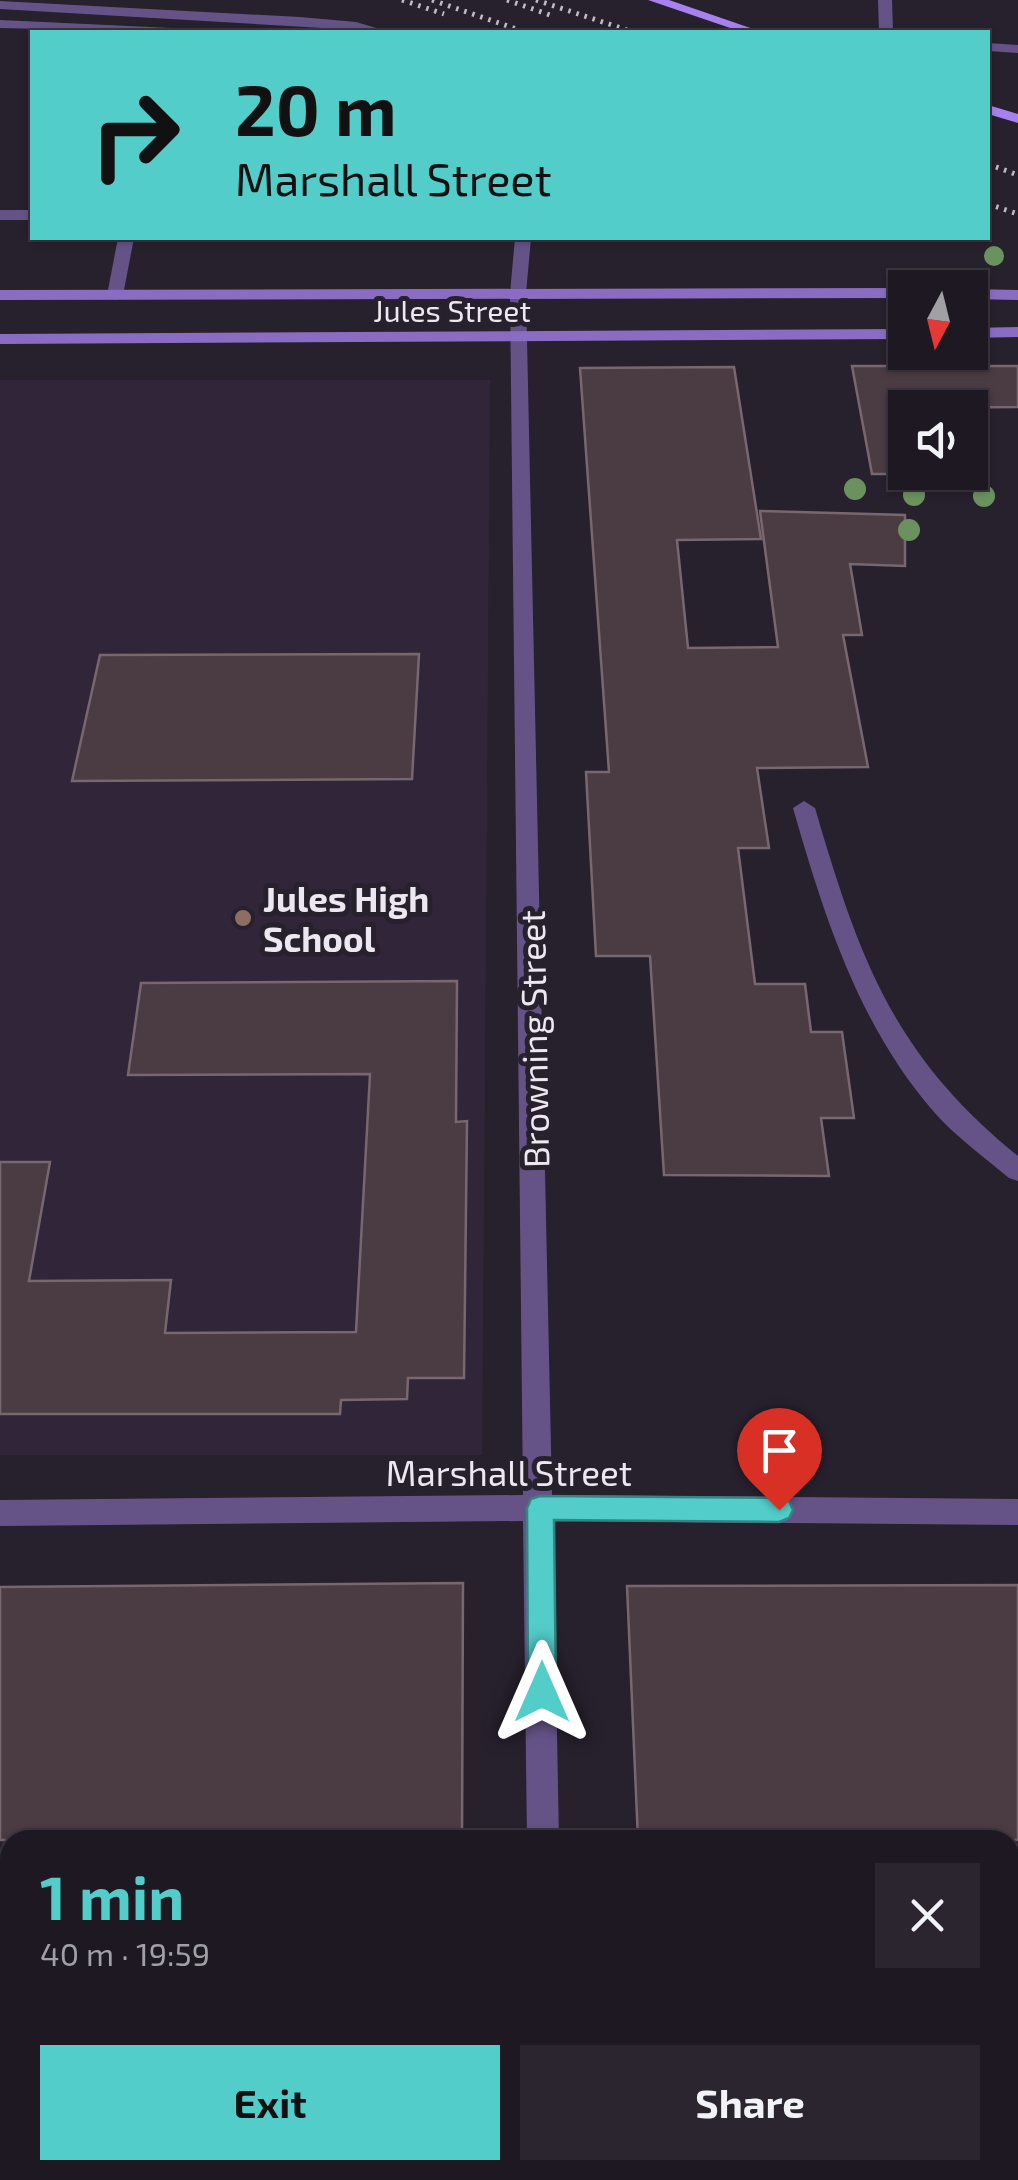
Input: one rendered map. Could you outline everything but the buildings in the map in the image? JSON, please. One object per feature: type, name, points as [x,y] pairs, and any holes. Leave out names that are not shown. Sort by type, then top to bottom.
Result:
[{"type":"main road","points":[[655,0],[749,30]]},
{"type":"main road","points":[[990,110],[1018,119]]},
{"type":"main road","name":"Jules Street","points":[[0,339],[86,317],[115,295],[888,294]]},
{"type":"main road","points":[[988,294],[1018,295]]},
{"type":"main road","name":"Jules Street","points":[[0,296],[86,317],[521,337],[888,334]]},
{"type":"main road","points":[[988,333],[1018,332]]},
{"type":"street","points":[[885,0],[886,30]]},
{"type":"street","points":[[0,6],[373,30]]},
{"type":"street","points":[[0,24],[129,30]]},
{"type":"street","points":[[990,47],[1018,49]]},
{"type":"street","points":[[0,216],[30,216]]},
{"type":"street","points":[[115,295],[126,240]]},
{"type":"street","name":"Browning Street","points":[[523,240],[518,293],[543,1830]]},
{"type":"street","points":[[804,808],[851,950],[888,1031],[943,1105],[1018,1172]]},
{"type":"street","name":"Marshall Street","points":[[0,1514],[540,1508],[1018,1512]]},
{"type":"shaded area","name":"Jules High School","points":[[0,380],[490,380],[482,1455],[0,1455]]},
{"type":"railway","points":[[402,0],[444,14]]},
{"type":"railway","points":[[432,0],[519,30]]},
{"type":"railway","points":[[507,0],[550,15]]},
{"type":"railway","points":[[536,0],[627,30]]},
{"type":"railway","points":[[990,165],[1018,175]]},
{"type":"railway","points":[[990,205],[1018,214]]},
{"type":"place","name":"Jules High School","points":[[243,918]]},
{"type":"route","points":[[542,1692],[540,1508],[779,1510]]}]
